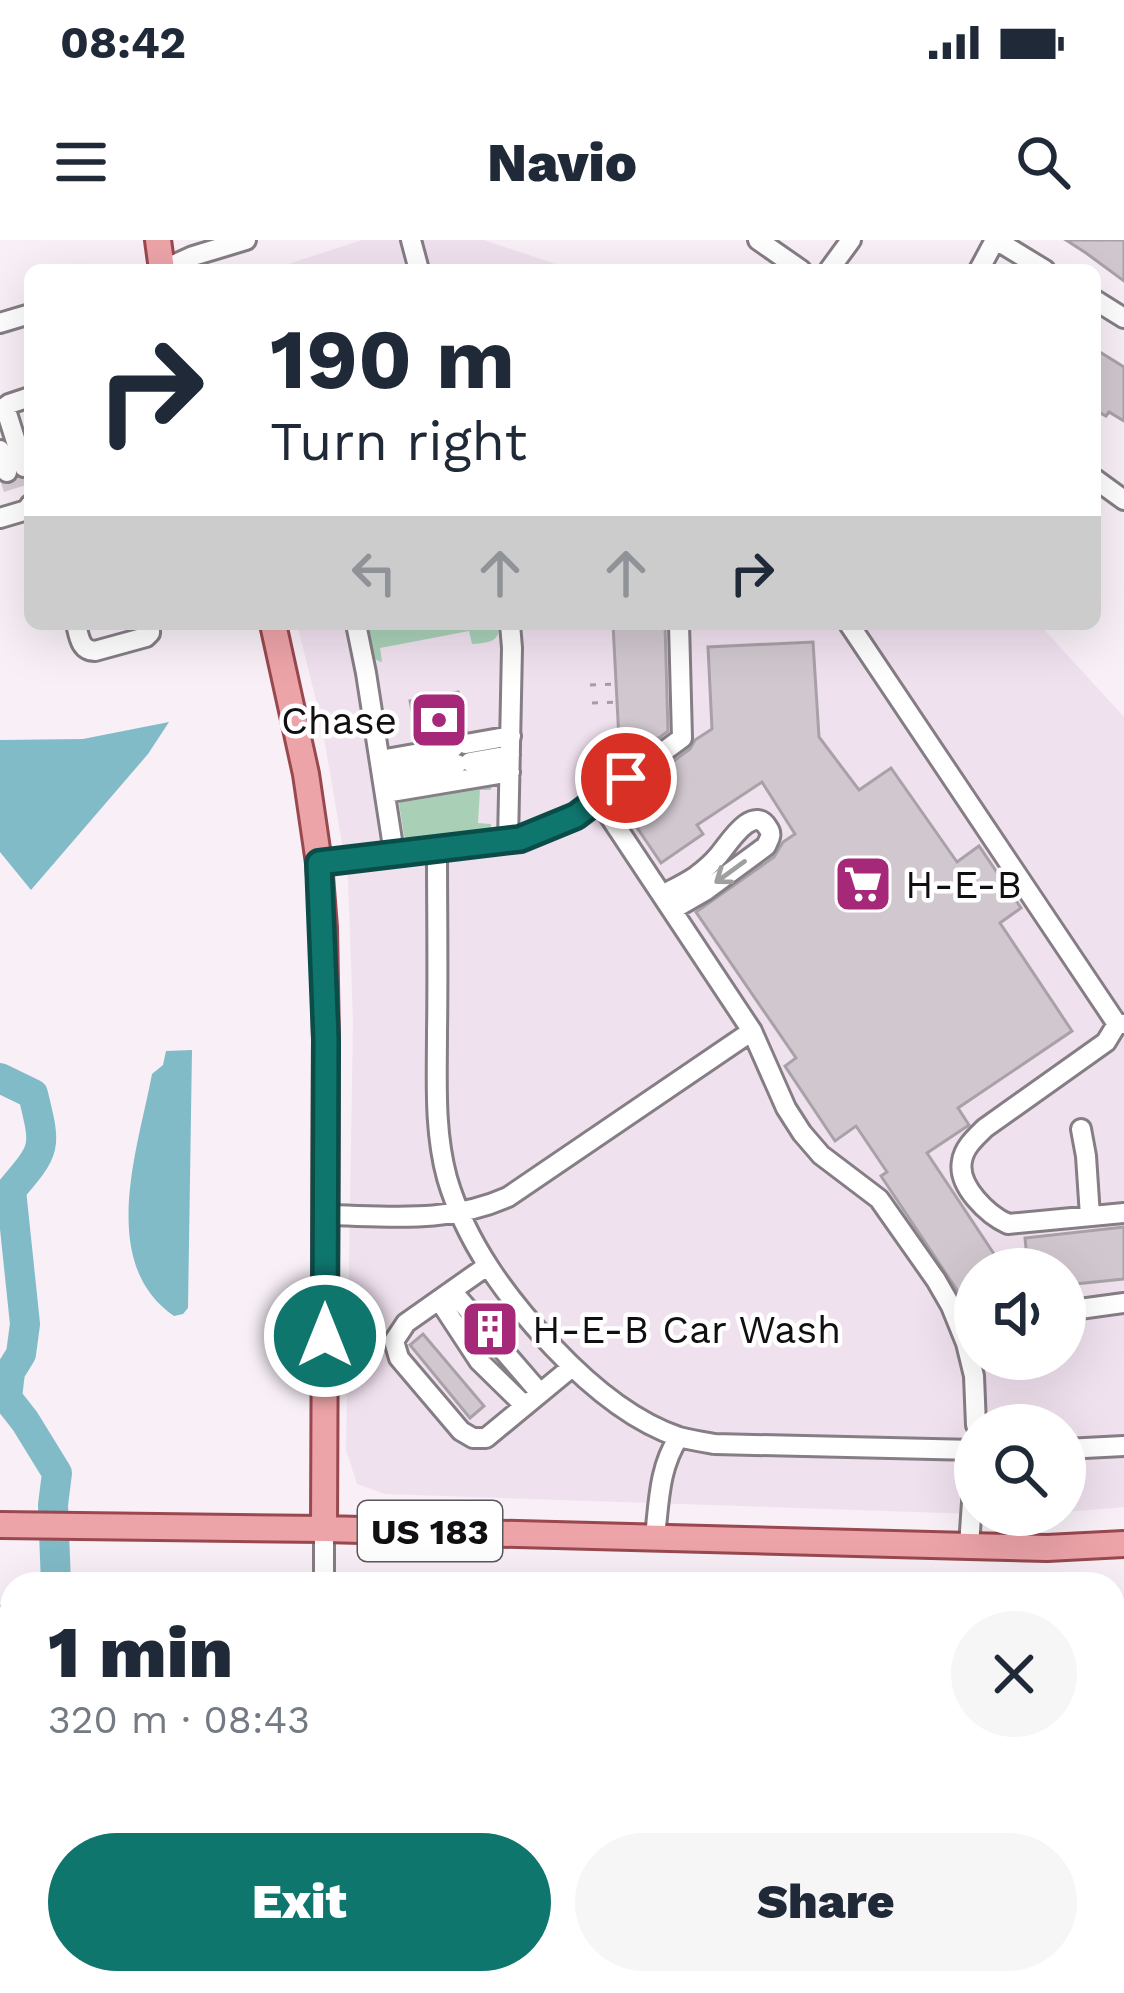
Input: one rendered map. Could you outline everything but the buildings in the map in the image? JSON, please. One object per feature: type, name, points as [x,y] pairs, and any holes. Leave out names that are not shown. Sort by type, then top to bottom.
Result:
[{"type":"main road","points":[[274,630],[306,774],[319,863],[326,1039],[324,1528]]},
{"type":"main road","name":"US 183","points":[[0,1525],[324,1528],[1047,1548],[1124,1544]]},
{"type":"street","points":[[175,264],[246,240]]},
{"type":"street","points":[[758,240],[792,264]]},
{"type":"street","points":[[996,240],[1036,264]]},
{"type":"street","points":[[0,450],[15,469],[2,413]]},
{"type":"street","points":[[78,630],[82,647],[94,651],[146,637],[150,630]]},
{"type":"street","points":[[357,630],[394,853]]},
{"type":"street","points":[[508,842],[510,630]]},
{"type":"street","points":[[319,863],[508,842],[576,816],[682,738],[679,630]]},
{"type":"street","points":[[853,630],[1120,1024],[1106,1042],[985,1128],[970,1143],[962,1161],[963,1176],[992,1217],[1007,1224],[1124,1213]]},
{"type":"street","points":[[382,776],[510,755]]},
{"type":"street","points":[[382,776],[462,758],[510,755]]},
{"type":"street","points":[[462,758],[510,755]]},
{"type":"street","points":[[598,799],[752,1031],[802,1133],[821,1155],[880,1201],[954,1310]]},
{"type":"street","points":[[749,821],[768,827],[766,846],[705,891],[667,903],[717,857],[737,830],[749,821]]},
{"type":"street","points":[[437,849],[436,1122],[446,1176],[487,1266],[526,1318],[572,1367],[611,1399],[679,1437],[715,1444],[954,1453]]},
{"type":"street","points":[[326,1215],[430,1216],[479,1210],[508,1197],[752,1031]]},
{"type":"street","points":[[1081,1130],[1090,1216]]},
{"type":"street","points":[[487,1266],[406,1323],[394,1341],[399,1358],[472,1438],[486,1438],[572,1367]]},
{"type":"street","points":[[445,1296],[533,1399]]},
{"type":"street","points":[[1086,1308],[1124,1303]]},
{"type":"street","points":[[655,1537],[660,1482],[668,1453],[679,1437]]},
{"type":"street","points":[[1086,1448],[1124,1446]]},
{"type":"street","points":[[324,1528],[324,1572]]},
{"type":"street","points":[[969,1546],[970,1536]]},
{"type":"path","points":[[590,686],[616,684]]},
{"type":"path","points":[[592,703],[616,702]]},
{"type":"shaded area","points":[[362,240],[484,240],[555,264],[288,264]]},
{"type":"shaded area","points":[[298,630],[1044,630],[1124,717],[1124,1507],[1086,1510],[1086,1404],[954,1404],[954,1513],[385,1494],[357,1484],[346,1450],[353,1021],[348,879],[321,720]]},
{"type":"green space","points":[[366,630],[498,630],[494,639],[482,643],[472,644],[469,631],[380,648],[382,662],[370,652]]},
{"type":"green space","points":[[492,783],[491,790],[480,790],[478,823],[491,824],[487,834],[413,842],[404,836],[399,804],[405,796]]},
{"type":"water","points":[[169,722],[148,754],[31,890],[0,852],[0,740],[83,739]]},
{"type":"water","points":[[192,1050],[188,1308],[174,1316],[150,1293],[136,1266],[129,1203],[152,1074],[163,1065],[166,1051]]},
{"type":"waterway","points":[[0,1078],[33,1094],[40,1126],[37,1155],[11,1190],[25,1324],[7,1398],[57,1473],[56,1572]]},
{"type":"tunnel","points":[[7,472],[15,497]]},
{"type":"place","name":"Chase","points":[[439,720]]},
{"type":"place","name":"H-E-B","points":[[863,884]]},
{"type":"place","name":"H-E-B Car Wash","points":[[490,1329]]},
{"type":"route","points":[[325,1336],[326,1039],[319,863],[520,839],[576,816],[626,778]]}]
